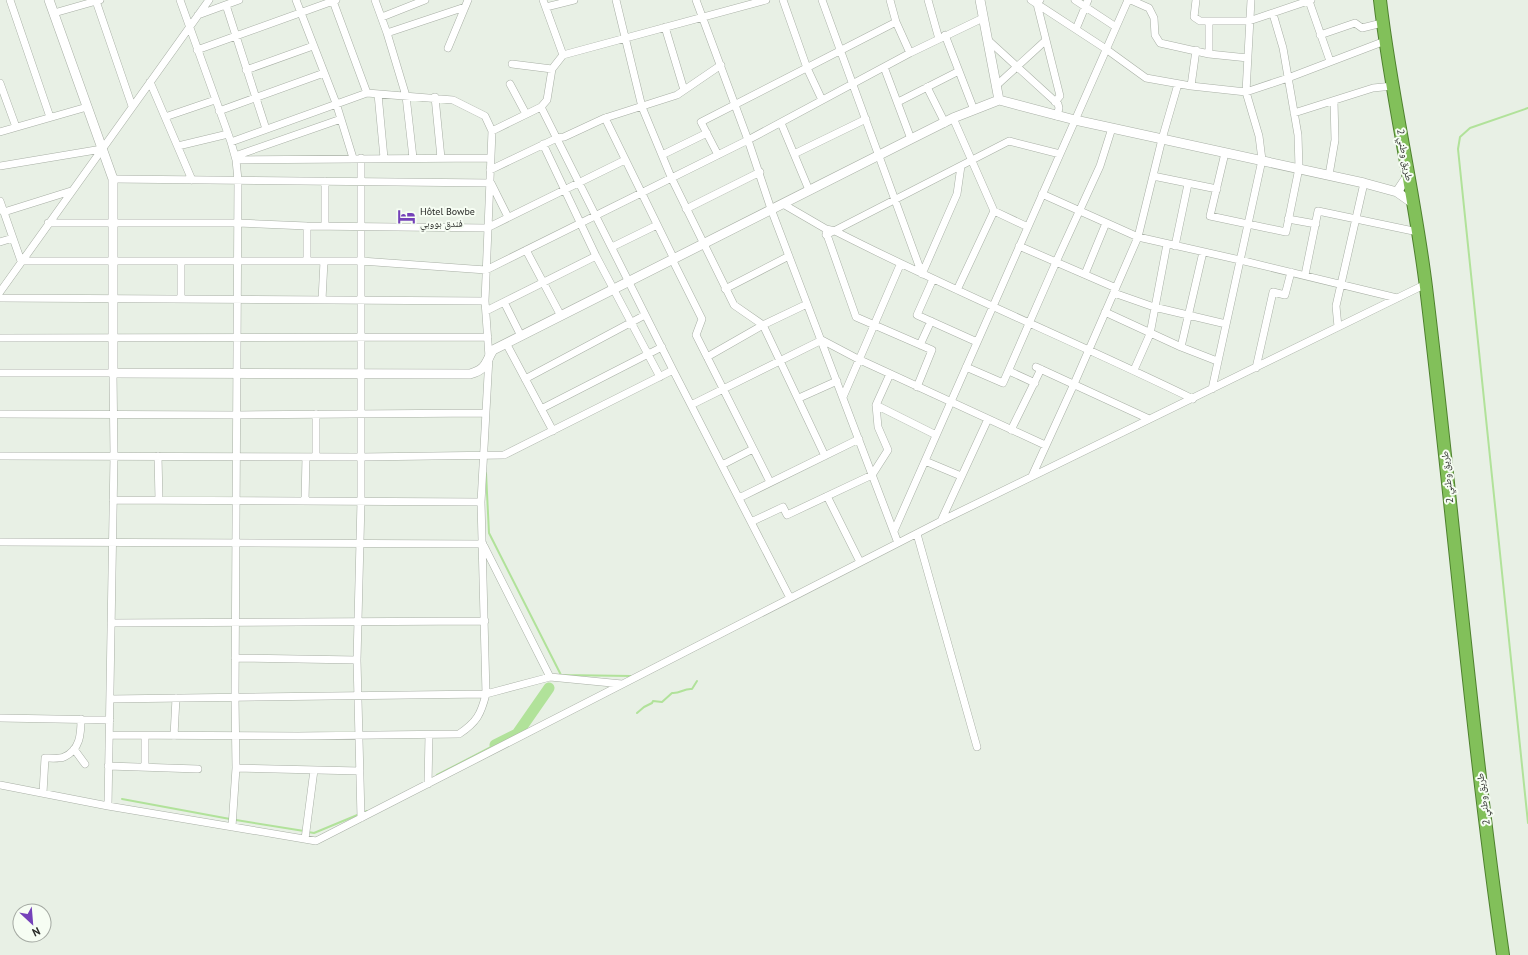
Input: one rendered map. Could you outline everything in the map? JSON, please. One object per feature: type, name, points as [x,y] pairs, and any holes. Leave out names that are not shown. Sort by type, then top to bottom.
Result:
[{"type":"highway","name":"طريق وطني 2","points":[[1380,0],[1382,24],[1409,174],[1426,284],[1481,780],[1503,955]]},
{"type":"street","points":[[10,0],[50,117]]},
{"type":"street","points":[[49,0],[113,179],[112,338],[114,456],[108,806]]},
{"type":"street","points":[[54,13],[98,0],[132,106]]},
{"type":"street","points":[[180,0],[231,142],[236,158],[238,180],[238,338],[235,543],[236,622],[234,697],[236,768],[232,827]]},
{"type":"street","points":[[0,292],[3,283],[48,224],[70,191],[209,0]]},
{"type":"street","points":[[198,15],[239,0]]},
{"type":"street","points":[[296,0],[336,103],[353,158]]},
{"type":"street","points":[[197,50],[335,0],[367,93]]},
{"type":"street","points":[[375,0],[382,17],[406,96],[413,158]]},
{"type":"street","points":[[382,17],[425,0]]},
{"type":"street","points":[[461,0],[467,3]]},
{"type":"street","points":[[563,54],[544,4],[574,0]]},
{"type":"street","points":[[616,0],[642,107],[671,177],[702,244],[734,305],[763,325],[799,398],[825,456]]},
{"type":"street","points":[[696,0],[760,172],[789,256],[898,543]]},
{"type":"street","points":[[492,131],[541,107],[547,100],[552,69],[563,54],[766,0]]},
{"type":"street","points":[[783,0],[807,68],[822,100]]},
{"type":"street","points":[[822,0],[922,274]]},
{"type":"street","points":[[890,0],[896,22],[910,53]]},
{"type":"street","points":[[928,0],[942,37],[959,71],[974,110]]},
{"type":"street","points":[[980,0],[999,100]]},
{"type":"street","points":[[1075,0],[1087,3],[1116,27]]},
{"type":"street","points":[[894,531],[1106,49],[1130,0],[1149,8],[1154,18],[1155,35],[1160,43],[1210,54],[1248,58]]},
{"type":"street","points":[[1196,0],[1195,19],[1200,22],[1249,21],[1273,14],[1300,2],[1310,0],[1320,35],[1330,61]]},
{"type":"street","points":[[1212,389],[1262,160],[1259,136],[1246,92],[1251,0]]},
{"type":"street","points":[[1380,0],[1385,0]]},
{"type":"street","points":[[1036,1],[1146,78],[1191,86],[1246,92],[1288,78],[1385,41]]},
{"type":"street","points":[[1036,1],[1060,96],[1055,102]]},
{"type":"street","points":[[387,33],[467,3]]},
{"type":"street","points":[[448,48],[467,3]]},
{"type":"street","points":[[1076,29],[1087,3]]},
{"type":"street","points":[[226,5],[266,129]]},
{"type":"street","points":[[1225,153],[1210,216],[1286,232],[1299,168],[1298,136],[1283,48],[1273,14]]},
{"type":"street","points":[[21,261],[361,261],[486,270],[596,217],[671,177],[748,140],[910,53],[983,18]]},
{"type":"street","points":[[1209,21],[1210,54]]},
{"type":"street","points":[[718,155],[701,122],[896,22]]},
{"type":"street","points":[[1320,35],[1355,23],[1362,28],[1382,24]]},
{"type":"street","points":[[665,27],[684,90]]},
{"type":"street","points":[[989,41],[1055,102],[1059,108],[1057,116]]},
{"type":"street","points":[[997,85],[1045,41]]},
{"type":"street","points":[[246,70],[313,46]]},
{"type":"street","points":[[1191,86],[1196,50]]},
{"type":"street","points":[[512,64],[552,69]]},
{"type":"street","points":[[490,170],[543,144],[557,138],[564,137],[605,118],[677,95],[721,65]]},
{"type":"street","points":[[884,67],[911,139]]},
{"type":"street","points":[[898,102],[959,71]]},
{"type":"street","points":[[220,112],[324,73]]},
{"type":"street","points":[[150,82],[192,180]]},
{"type":"street","points":[[0,83],[16,127]]},
{"type":"street","points":[[510,84],[526,114]]},
{"type":"street","points":[[1032,476],[1044,445],[1090,349],[1138,237],[1162,139],[1178,84]]},
{"type":"street","points":[[1294,113],[1373,88],[1393,86]]},
{"type":"street","points":[[927,87],[945,123]]},
{"type":"street","points":[[110,735],[234,736],[459,734],[473,725],[482,710],[486,694],[481,502],[489,357],[485,301],[487,228],[491,183],[489,158],[492,131],[485,116],[453,100],[435,97],[367,93],[231,142]]},
{"type":"street","points":[[378,94],[384,158]]},
{"type":"street","points":[[435,97],[441,158]]},
{"type":"street","points":[[165,117],[215,100]]},
{"type":"street","points":[[0,374],[470,374],[480,371],[485,366],[494,350],[521,336],[911,139],[954,118],[999,100],[1057,116],[1364,183],[1397,192],[1414,204]]},
{"type":"street","points":[[1329,175],[1335,140],[1334,101]]},
{"type":"street","points":[[0,132],[87,107]]},
{"type":"street","points":[[541,107],[645,315],[790,598]]},
{"type":"street","points":[[605,118],[702,319],[696,335],[770,482]]},
{"type":"street","points":[[794,154],[866,118]]},
{"type":"street","points":[[954,118],[994,210],[1028,227]]},
{"type":"street","points":[[236,158],[341,119]]},
{"type":"street","points":[[781,123],[809,190]]},
{"type":"street","points":[[966,368],[1003,383],[1100,166],[1112,128]]},
{"type":"street","points":[[662,154],[707,133]]},
{"type":"street","points":[[178,146],[228,134]]},
{"type":"street","points":[[826,232],[835,231],[1009,141],[1060,154]]},
{"type":"street","points":[[543,144],[596,256],[660,377]]},
{"type":"street","points":[[0,166],[102,149]]},
{"type":"street","points":[[236,158],[489,158]]},
{"type":"street","points":[[361,818],[357,660],[361,502],[362,158]]},
{"type":"street","points":[[48,224],[238,223],[308,226],[487,228],[625,160]]},
{"type":"street","points":[[922,274],[957,194],[961,166]]},
{"type":"street","points":[[686,209],[760,172]]},
{"type":"street","points":[[1397,192],[1409,174]]},
{"type":"street","points":[[1153,176],[1217,189]]},
{"type":"street","points":[[113,179],[491,183]]},
{"type":"street","points":[[325,181],[325,226]]},
{"type":"street","points":[[491,183],[508,217]]},
{"type":"street","points":[[1338,327],[1336,306],[1364,183]]},
{"type":"street","points":[[1175,246],[1188,184]]},
{"type":"street","points":[[2,210],[70,191]]},
{"type":"street","points":[[1042,194],[1138,237],[1305,275],[1397,298]]},
{"type":"street","points":[[0,201],[21,261]]},
{"type":"street","points":[[783,204],[826,232],[856,318],[932,350],[917,387]]},
{"type":"street","points":[[957,290],[994,210]]},
{"type":"street","points":[[1305,275],[1318,211],[1418,232]]},
{"type":"street","points":[[1288,219],[1316,224]]},
{"type":"street","points":[[1085,274],[1106,223]]},
{"type":"street","points":[[612,248],[657,224]]},
{"type":"street","points":[[307,261],[308,226]]},
{"type":"street","points":[[835,231],[900,264],[1090,349],[1193,399]]},
{"type":"street","points":[[0,242],[13,238]]},
{"type":"street","points":[[1134,370],[1150,334],[1167,244]]},
{"type":"street","points":[[1019,246],[1085,274],[1115,290],[1154,307],[1226,324]]},
{"type":"street","points":[[526,250],[561,316]]},
{"type":"street","points":[[1181,347],[1203,252]]},
{"type":"street","points":[[486,311],[596,256]]},
{"type":"street","points":[[725,289],[789,256]]},
{"type":"street","points":[[322,300],[324,261]]},
{"type":"street","points":[[181,262],[181,299]]},
{"type":"street","points":[[843,397],[900,264]]},
{"type":"street","points":[[1256,368],[1273,292],[1285,295],[1291,272]]},
{"type":"street","points":[[933,279],[917,315],[977,342]]},
{"type":"street","points":[[0,785],[108,806],[232,827],[306,834],[316,841],[941,521],[1426,284]]},
{"type":"street","points":[[0,298],[485,301]]},
{"type":"street","points":[[504,302],[521,336]]},
{"type":"street","points":[[707,357],[763,325],[807,304]]},
{"type":"street","points":[[1105,312],[1150,334],[1217,361]]},
{"type":"street","points":[[525,379],[645,315]]},
{"type":"street","points":[[920,345],[931,321]]},
{"type":"street","points":[[0,338],[488,337]]},
{"type":"street","points":[[822,340],[917,387],[1044,445]]},
{"type":"street","points":[[691,405],[722,388],[822,340]]},
{"type":"street","points":[[506,344],[553,431]]},
{"type":"street","points":[[541,409],[662,347]]},
{"type":"street","points":[[1011,430],[1035,383],[1039,368],[1149,419]]},
{"type":"street","points":[[0,456],[361,457],[504,455],[673,370]]},
{"type":"street","points":[[1009,371],[1035,383]]},
{"type":"street","points":[[752,522],[783,507],[787,515],[872,475],[888,450],[878,427],[876,406],[890,374]]},
{"type":"street","points":[[799,398],[837,381]]},
{"type":"street","points":[[876,406],[936,435]]},
{"type":"street","points":[[0,414],[237,415],[485,413]]},
{"type":"street","points":[[316,414],[316,456]]},
{"type":"street","points":[[941,521],[988,419]]},
{"type":"street","points":[[739,498],[859,439]]},
{"type":"street","points":[[722,465],[753,449]]},
{"type":"street","points":[[158,456],[159,500]]},
{"type":"street","points":[[305,501],[306,457]]},
{"type":"street","points":[[925,461],[961,476]]},
{"type":"street","points":[[827,496],[860,562]]},
{"type":"street","points":[[113,500],[481,502]]},
{"type":"street","points":[[917,534],[977,747]]},
{"type":"street","points":[[0,542],[483,544]]},
{"type":"street","points":[[483,544],[550,677]]},
{"type":"street","points":[[111,623],[485,621]]},
{"type":"street","points":[[235,658],[357,660]]},
{"type":"street","points":[[110,699],[486,694],[550,677],[622,684]]},
{"type":"street","points":[[174,736],[176,698]]},
{"type":"street","points":[[0,718],[110,720]]},
{"type":"street","points":[[43,793],[45,758],[63,757],[74,749],[81,737],[81,719]]},
{"type":"street","points":[[428,784],[429,735]]},
{"type":"street","points":[[145,736],[145,767]]},
{"type":"street","points":[[74,749],[85,764]]},
{"type":"street","points":[[108,766],[198,769]]},
{"type":"street","points":[[236,768],[360,771]]},
{"type":"street","points":[[306,834],[314,770]]},
{"type":"waterway","points":[[1528,108],[1470,128],[1460,137],[1458,149],[1528,823]]},
{"type":"waterway","points":[[486,473],[489,533],[561,675],[631,676]]},
{"type":"waterway","points":[[637,713],[653,701],[662,702],[672,693],[692,689],[697,681]]},
{"type":"waterway","points":[[495,745],[517,734],[549,688]]},
{"type":"waterway","points":[[437,775],[495,745]]},
{"type":"waterway","points":[[122,799],[230,819]]},
{"type":"waterway","points":[[308,832],[314,833],[367,811]]},
{"type":"waterway","points":[[236,820],[304,831]]},
{"type":"place","name":"Hôtel Bowbe فندق بووبي","points":[[407,217]]}]
